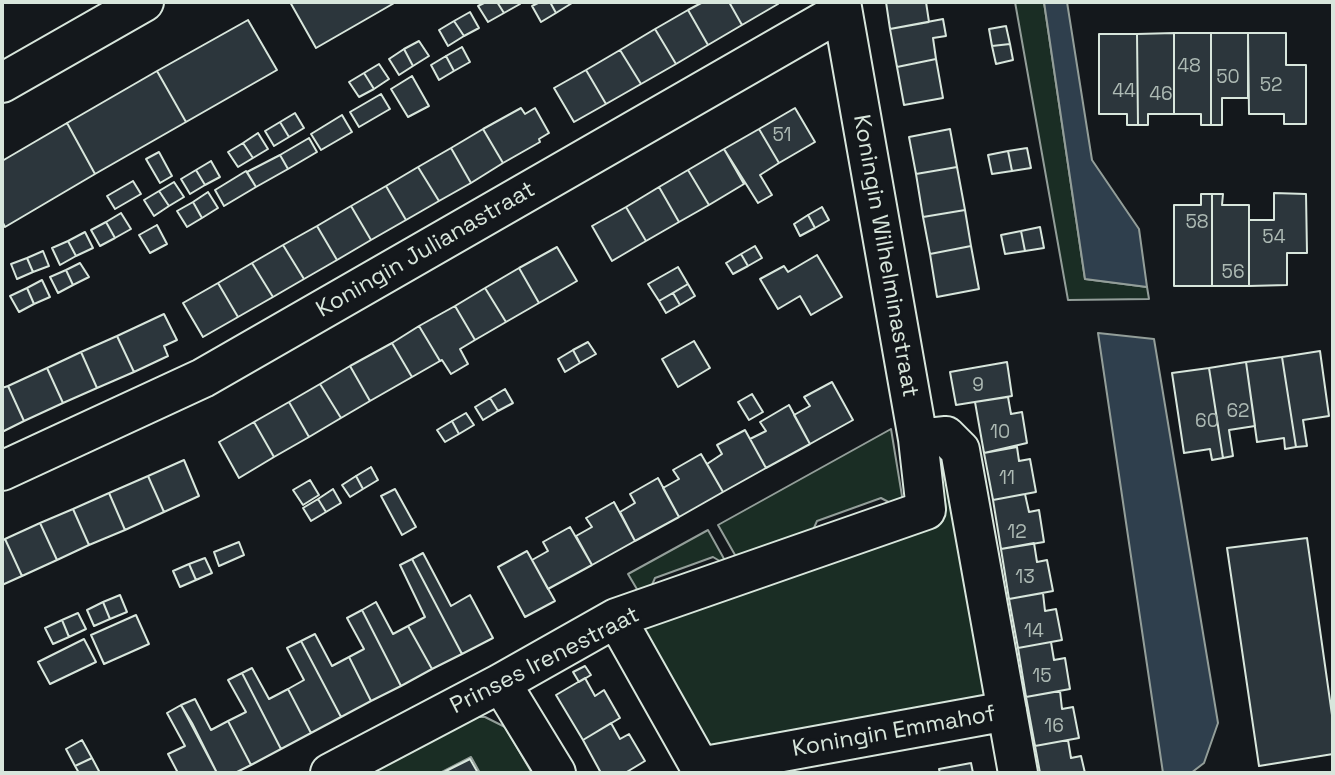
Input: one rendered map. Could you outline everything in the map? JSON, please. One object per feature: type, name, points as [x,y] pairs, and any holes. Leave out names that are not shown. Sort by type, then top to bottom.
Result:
[{"type":"street","points":[[2,83],[144,2]]},
{"type":"street","name":"Koningin Wilhelminastraat","points":[[841,6],[918,439],[926,510]]},
{"type":"street","name":"Koningin Julianastraat","points":[[2,471],[203,378],[841,6]]},
{"type":"street","name":"Koningin Emmahof","points":[[918,439],[946,436],[960,450],[1017,773]]},
{"type":"street","name":"Prinses Irenestraat","points":[[330,773],[617,618],[926,510]]},
{"type":"street","name":"Koningin Emmahof","points":[[617,618],[700,767],[1007,711]]},
{"type":"street","points":[[501,683],[556,773]]},
{"type":"green space","points":[[1015,2],[1044,2],[1085,279],[1147,287],[1149,299],[1068,300]]},
{"type":"green space","points":[[891,429],[903,502],[896,506],[881,498],[817,521],[810,537],[739,562],[718,525]]},
{"type":"green space","points":[[946,449],[997,708],[702,760],[630,632],[939,523],[946,508],[937,457]]},
{"type":"green space","points":[[708,530],[728,566],[713,557],[655,578],[648,594],[641,596],[628,574]]},
{"type":"green space","points":[[466,717],[485,717],[505,727],[532,773],[480,773],[471,757],[440,773],[364,773]]},
{"type":"water","points":[[1044,2],[1067,2],[1092,160],[1139,229],[1147,287],[1085,279]]},
{"type":"water","points":[[1098,333],[1154,339],[1218,723],[1204,763],[1191,773],[1163,773]]},
{"type":"building","points":[[290,2],[396,2],[316,48]]},
{"type":"building","points":[[486,2],[497,2],[504,13],[488,22],[478,6]]},
{"type":"building","points":[[497,2],[518,2],[520,4],[504,13]]},
{"type":"building","points":[[540,2],[550,2],[556,13],[541,22],[532,6]]},
{"type":"building","points":[[550,2],[571,2],[572,3],[556,13]]},
{"type":"building","points":[[703,2],[729,2],[742,25],[708,45],[688,10]]},
{"type":"building","points":[[729,2],[776,2],[778,4],[742,25]]},
{"type":"building","points":[[886,2],[926,2],[929,22],[890,29]]},
{"type":"building","points":[[688,10],[708,45],[676,64],[655,29]]},
{"type":"building","points":[[470,12],[479,28],[464,36],[454,21]]},
{"type":"building","points":[[943,19],[946,36],[933,38],[936,59],[897,67],[890,29]]},
{"type":"building","points":[[248,20],[277,70],[186,122],[157,71]]},
{"type":"building","points":[[454,21],[464,36],[448,46],[439,30]]},
{"type":"building","points":[[1006,26],[1010,44],[992,46],[989,29]]},
{"type":"building","points":[[655,29],[676,64],[641,84],[620,50]]},
{"type":"building","points":[[1174,33],[1174,114],[1148,114],[1148,125],[1138,125],[1137,34]]},
{"type":"building","points":[[1174,33],[1211,33],[1211,125],[1201,125],[1201,114],[1174,114]]},
{"type":"building","points":[[1211,33],[1248,33],[1248,98],[1222,98],[1222,125],[1211,125]]},
{"type":"building","points":[[1248,33],[1286,33],[1286,65],[1306,65],[1306,124],[1284,124],[1284,114],[1249,114]]},
{"type":"building","points":[[1099,34],[1137,34],[1138,125],[1127,125],[1127,114],[1099,114]]},
{"type":"building","points":[[419,41],[429,56],[413,66],[404,49]]},
{"type":"building","points":[[1010,44],[1013,60],[996,64],[992,46]]},
{"type":"building","points":[[462,47],[470,62],[454,71],[446,56]]},
{"type":"building","points":[[404,49],[413,66],[399,75],[389,59]]},
{"type":"building","points":[[620,50],[641,84],[606,104],[586,70]]},
{"type":"building","points":[[446,56],[454,71],[439,80],[431,65]]},
{"type":"building","points":[[936,59],[943,98],[904,105],[897,67]]},
{"type":"building","points":[[379,64],[389,79],[374,89],[364,73]]},
{"type":"building","points":[[586,70],[606,104],[574,122],[554,88]]},
{"type":"building","points":[[157,71],[186,122],[95,174],[67,123]]},
{"type":"building","points":[[364,73],[374,89],[359,97],[349,82]]},
{"type":"building","points":[[412,76],[429,106],[408,117],[391,89]]},
{"type":"building","points":[[381,94],[390,109],[359,127],[350,112]]},
{"type":"building","points":[[521,108],[525,114],[535,108],[549,133],[539,139],[540,142],[503,163],[483,129]]},
{"type":"building","points":[[795,108],[815,142],[779,163],[759,129]]},
{"type":"building","points":[[295,113],[304,128],[289,137],[280,122]]},
{"type":"building","points":[[342,115],[352,132],[321,150],[311,134]]},
{"type":"building","points":[[280,122],[289,137],[274,146],[265,131]]},
{"type":"building","points":[[67,123],[95,174],[5,227],[2,221],[2,161]]},
{"type":"building","points":[[483,129],[503,163],[471,183],[451,148]]},
{"type":"building","points":[[759,129],[779,163],[760,175],[772,195],[758,203],[724,149]]},
{"type":"building","points":[[950,129],[957,167],[916,174],[909,137]]},
{"type":"building","points":[[258,133],[268,149],[253,158],[243,143]]},
{"type":"building","points":[[309,138],[317,152],[288,169],[280,155]]},
{"type":"building","points":[[243,143],[253,158],[238,167],[228,152]]},
{"type":"building","points":[[451,148],[471,183],[439,201],[418,167]]},
{"type":"building","points":[[1027,148],[1031,168],[1012,171],[1008,151]]},
{"type":"building","points":[[724,149],[744,184],[709,205],[688,170]]},
{"type":"building","points":[[1008,151],[1012,171],[992,174],[988,155]]},
{"type":"building","points":[[159,152],[172,176],[160,183],[146,159]]},
{"type":"building","points":[[280,155],[288,169],[256,187],[247,172]]},
{"type":"building","points":[[211,161],[220,177],[205,185],[196,170]]},
{"type":"building","points":[[418,167],[439,201],[406,220],[386,186]]},
{"type":"building","points":[[957,167],[965,210],[923,217],[916,174]]},
{"type":"building","points":[[196,170],[205,185],[190,194],[181,179]]},
{"type":"building","points":[[688,170],[709,205],[679,222],[659,187]]},
{"type":"building","points":[[246,171],[256,187],[224,206],[215,190]]},
{"type":"building","points":[[133,181],[141,194],[115,209],[107,196]]},
{"type":"building","points":[[174,182],[184,197],[169,206],[159,191]]},
{"type":"building","points":[[386,186],[406,220],[371,240],[351,206]]},
{"type":"building","points":[[659,187],[679,222],[646,241],[626,207]]},
{"type":"building","points":[[159,191],[169,206],[154,216],[144,200]]},
{"type":"building","points":[[208,192],[218,208],[202,218],[193,202]]},
{"type":"building","points":[[1274,193],[1306,194],[1307,253],[1287,253],[1287,285],[1249,286],[1249,220],[1274,220]]},
{"type":"building","points":[[1201,194],[1212,194],[1212,286],[1174,286],[1174,205],[1201,205]]},
{"type":"building","points":[[1212,194],[1223,194],[1222,205],[1249,205],[1249,286],[1212,286]]},
{"type":"building","points":[[193,202],[202,218],[187,227],[177,211]]},
{"type":"building","points":[[351,206],[371,240],[337,260],[317,226]]},
{"type":"building","points":[[626,207],[646,241],[612,261],[592,226]]},
{"type":"building","points":[[822,207],[829,220],[815,228],[808,215]]},
{"type":"building","points":[[965,210],[971,246],[930,254],[923,217]]},
{"type":"building","points":[[121,213],[131,229],[115,238],[106,222]]},
{"type":"building","points":[[808,215],[815,228],[800,236],[794,224]]},
{"type":"building","points":[[106,222],[115,238],[100,246],[91,230]]},
{"type":"building","points":[[157,225],[167,244],[150,253],[139,235]]},
{"type":"building","points":[[317,226],[337,260],[304,279],[283,245]]},
{"type":"building","points":[[1040,227],[1044,248],[1025,251],[1021,231]]},
{"type":"building","points":[[1021,231],[1025,251],[1005,254],[1001,235]]},
{"type":"building","points":[[85,232],[93,248],[76,256],[68,241]]},
{"type":"building","points":[[68,241],[76,256],[60,265],[52,248]]},
{"type":"building","points":[[283,245],[304,279],[273,297],[252,263]]},
{"type":"building","points":[[755,246],[762,258],[748,266],[741,254]]},
{"type":"building","points":[[971,246],[979,289],[937,297],[930,254]]},
{"type":"building","points":[[557,247],[577,281],[539,303],[519,268]]},
{"type":"building","points":[[43,251],[49,266],[33,272],[27,258]]},
{"type":"building","points":[[741,254],[748,266],[733,274],[726,263]]},
{"type":"building","points":[[817,255],[842,297],[811,315],[800,296],[778,309],[760,279],[784,266],[788,272]]},
{"type":"building","points":[[27,258],[33,272],[17,279],[11,264]]},
{"type":"building","points":[[80,263],[89,277],[73,285],[66,270]]},
{"type":"building","points":[[252,263],[273,297],[238,317],[218,283]]},
{"type":"building","points":[[678,267],[688,284],[659,301],[648,284]]},
{"type":"building","points":[[519,268],[539,303],[506,322],[485,288]]},
{"type":"building","points":[[66,270],[73,285],[58,293],[50,277]]},
{"type":"building","points":[[42,280],[50,297],[34,304],[27,288]]},
{"type":"building","points":[[218,283],[238,317],[203,337],[183,303]]},
{"type":"building","points":[[688,284],[695,296],[680,305],[673,293]]},
{"type":"building","points":[[27,288],[34,304],[19,312],[10,296]]},
{"type":"building","points":[[485,288],[506,322],[475,340],[455,306]]},
{"type":"building","points":[[673,293],[680,305],[666,313],[659,301]]},
{"type":"building","points":[[455,306],[475,340],[460,349],[468,364],[451,374],[419,326]]},
{"type":"building","points":[[164,314],[177,340],[164,346],[168,356],[134,372],[117,336]]},
{"type":"building","points":[[419,326],[440,361],[412,377],[392,343]]},
{"type":"building","points":[[117,336],[134,372],[97,388],[81,352]]},
{"type":"building","points":[[694,341],[710,368],[678,387],[662,359]]},
{"type":"building","points":[[588,342],[596,354],[580,363],[573,350]]},
{"type":"building","points":[[392,343],[412,377],[370,401],[350,366]]},
{"type":"building","points":[[573,350],[580,363],[565,372],[558,359]]},
{"type":"building","points":[[1320,351],[1329,416],[1303,420],[1307,446],[1296,447],[1282,357]]},
{"type":"building","points":[[81,352],[97,388],[63,403],[47,368]]},
{"type":"building","points":[[1282,357],[1296,447],[1285,449],[1284,438],[1257,442],[1246,362]]},
{"type":"building","points":[[1007,362],[1012,396],[956,405],[950,372]]},
{"type":"building","points":[[1246,362],[1255,426],[1229,430],[1233,456],[1223,458],[1209,368]]},
{"type":"building","points":[[350,366],[370,401],[341,418],[320,384]]},
{"type":"building","points":[[47,368],[63,403],[24,421],[8,386]]},
{"type":"building","points":[[1209,368],[1223,458],[1212,460],[1210,449],[1184,453],[1172,373]]},
{"type":"building","points":[[832,382],[853,420],[810,444],[794,415],[810,406],[804,397]]},
{"type":"building","points":[[320,384],[341,418],[309,437],[289,402]]},
{"type":"building","points":[[8,386],[24,421],[2,432],[2,388]]},
{"type":"building","points":[[505,389],[513,403],[498,411],[490,398]]},
{"type":"building","points":[[752,394],[763,412],[749,420],[738,402]]},
{"type":"building","points":[[1008,397],[1011,414],[1022,412],[1027,443],[984,453],[975,402]]},
{"type":"building","points":[[490,398],[498,411],[483,420],[475,407]]},
{"type":"building","points":[[289,402],[309,437],[274,457],[254,422]]},
{"type":"building","points":[[789,405],[810,444],[766,468],[750,439],[766,431],[760,422]]},
{"type":"building","points":[[466,413],[474,425],[459,434],[452,421]]},
{"type":"building","points":[[452,421],[459,434],[445,442],[437,430]]},
{"type":"building","points":[[254,422],[274,457],[239,478],[219,442]]},
{"type":"building","points":[[745,430],[766,468],[723,492],[707,464],[722,454],[717,445]]},
{"type":"building","points":[[1017,447],[1019,461],[1030,459],[1036,492],[993,500],[984,453]]},
{"type":"building","points":[[701,454],[723,492],[679,517],[663,488],[679,479],[673,470]]},
{"type":"building","points":[[184,460],[199,496],[164,512],[148,476]]},
{"type":"building","points":[[371,467],[378,480],[363,489],[356,476]]},
{"type":"building","points":[[148,476],[164,512],[125,530],[109,493]]},
{"type":"building","points":[[356,476],[363,489],[350,497],[342,485]]},
{"type":"building","points":[[658,478],[679,517],[635,541],[620,512],[635,503],[630,494]]},
{"type":"building","points":[[310,480],[319,495],[303,505],[293,490]]},
{"type":"building","points":[[333,489],[341,503],[326,512],[318,499]]},
{"type":"building","points":[[395,489],[416,527],[402,535],[381,496]]},
{"type":"building","points":[[109,493],[125,530],[89,545],[73,509]]},
{"type":"building","points":[[1025,494],[1029,512],[1039,510],[1044,542],[1001,549],[993,500]]},
{"type":"building","points":[[318,499],[326,512],[311,521],[303,508]]},
{"type":"building","points":[[614,502],[635,541],[592,565],[576,536],[592,527],[586,518]]},
{"type":"building","points":[[73,509],[89,545],[57,560],[40,523]]},
{"type":"building","points":[[40,523],[57,560],[22,576],[5,539]]},
{"type":"building","points":[[570,527],[592,565],[548,589],[532,560],[548,551],[543,542]]},
{"type":"building","points":[[1307,538],[1333,722],[1333,754],[1259,766],[1227,548]]},
{"type":"building","points":[[5,539],[22,576],[2,585],[2,541]]},
{"type":"building","points":[[239,542],[244,555],[219,566],[214,552]]},
{"type":"building","points":[[1034,543],[1037,562],[1047,560],[1053,591],[1009,599],[1001,549]]},
{"type":"building","points":[[527,551],[555,601],[525,617],[498,567]]},
{"type":"building","points":[[423,553],[451,606],[470,595],[493,638],[462,654],[412,559]]},
{"type":"building","points":[[205,558],[212,573],[196,580],[189,564]]},
{"type":"building","points":[[412,559],[462,654],[432,669],[408,626],[425,617],[400,565]]},
{"type":"building","points":[[189,564],[196,580],[180,587],[173,571]]},
{"type":"building","points":[[1043,593],[1045,611],[1056,609],[1062,640],[1018,648],[1009,599]]},
{"type":"building","points":[[120,595],[127,612],[110,619],[103,602]]},
{"type":"building","points":[[103,602],[110,619],[94,626],[87,610]]},
{"type":"building","points":[[376,602],[393,634],[408,626],[432,669],[401,686],[362,610]]},
{"type":"building","points":[[362,610],[401,686],[371,701],[349,657],[364,649],[347,618]]},
{"type":"building","points":[[78,613],[86,629],[69,637],[62,620]]},
{"type":"building","points":[[136,615],[149,644],[104,664],[91,635]]},
{"type":"building","points":[[62,620],[69,637],[53,644],[45,628]]},
{"type":"building","points":[[315,634],[332,666],[349,657],[371,701],[341,717],[301,641]]},
{"type":"building","points":[[84,639],[96,662],[50,684],[38,662]]},
{"type":"building","points":[[301,641],[341,717],[311,733],[288,689],[304,680],[287,648]]},
{"type":"building","points":[[1051,642],[1054,660],[1065,658],[1070,689],[1026,697],[1018,648]]},
{"type":"building","points":[[585,666],[591,675],[579,682],[573,672]]},
{"type":"building","points":[[252,668],[269,699],[288,689],[311,733],[281,749],[242,673]]},
{"type":"building","points":[[242,673],[281,749],[251,765],[228,721],[246,712],[228,680]]},
{"type":"building","points":[[585,678],[595,696],[604,690],[620,718],[583,740],[556,695]]},
{"type":"building","points":[[1060,691],[1062,709],[1073,707],[1079,738],[1035,746],[1026,697]]},
{"type":"building","points":[[195,699],[211,730],[228,721],[251,765],[235,773],[217,773],[181,705]]},
{"type":"building","points":[[181,705],[217,773],[178,773],[168,754],[185,746],[167,713]]},
{"type":"building","points":[[611,723],[620,739],[629,734],[645,761],[625,773],[601,773],[583,740]]},
{"type":"building","points":[[82,740],[92,758],[75,766],[66,749]]},
{"type":"building","points":[[1068,740],[1071,758],[1081,756],[1085,773],[1040,773],[1035,746]]},
{"type":"building","points":[[92,758],[100,773],[79,773],[75,766]]},
{"type":"building","points":[[470,759],[478,773],[442,773]]},
{"type":"building","points":[[971,763],[973,773],[940,773],[939,769]]}]
